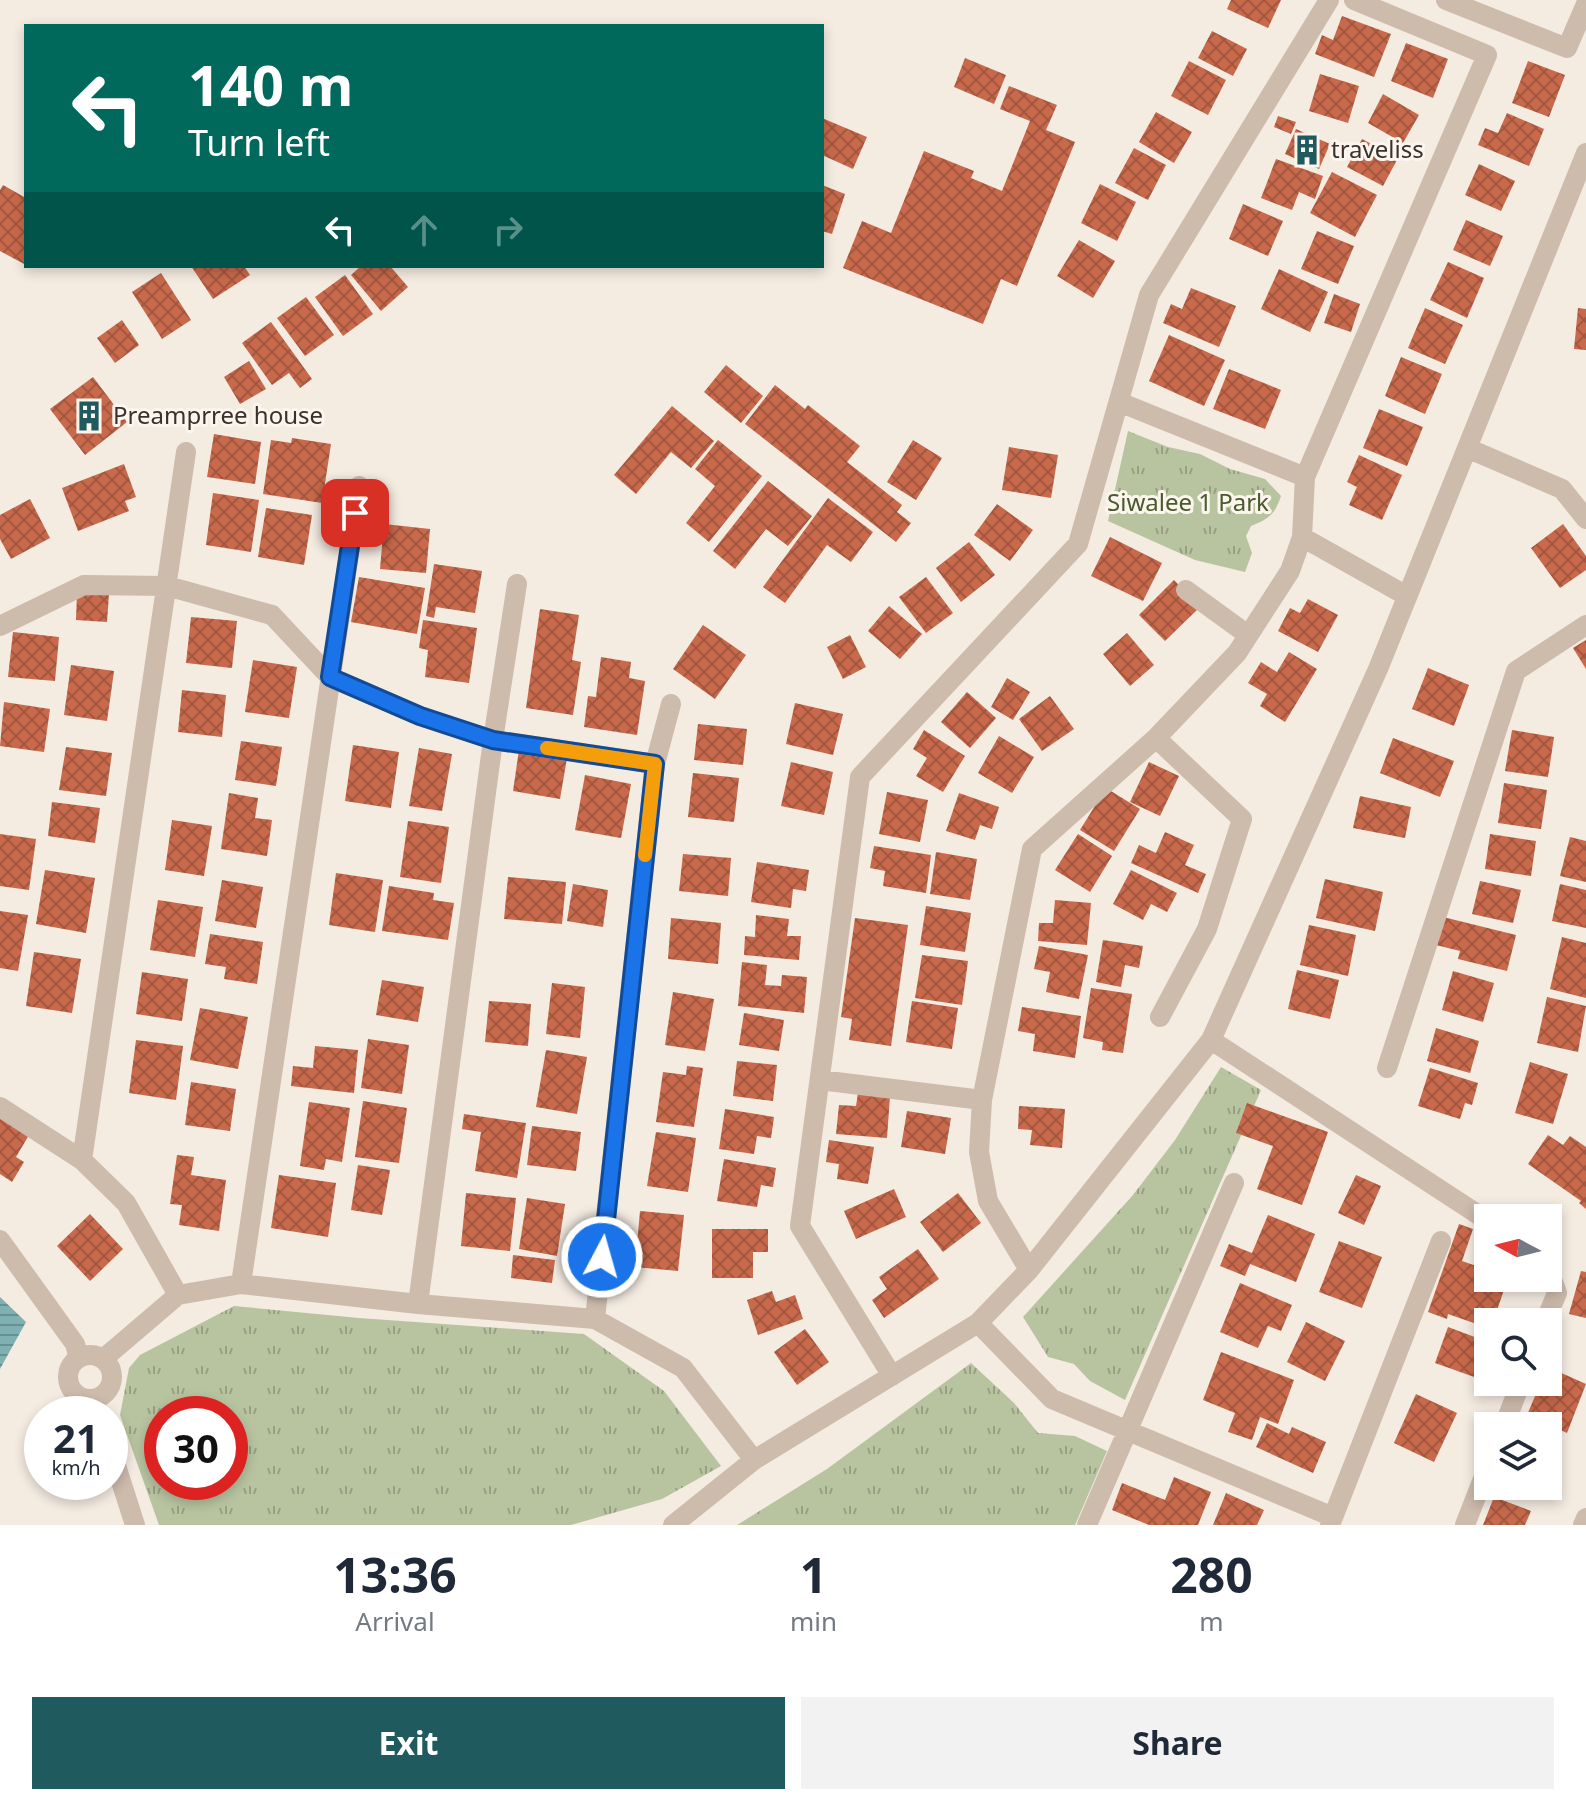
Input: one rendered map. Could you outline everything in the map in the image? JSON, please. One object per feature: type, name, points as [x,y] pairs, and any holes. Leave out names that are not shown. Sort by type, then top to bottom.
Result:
[{"type":"street","points":[[892,1376],[800,1226],[860,777],[1078,544],[1149,295],[1329,0]]},
{"type":"street","points":[[1029,1270],[988,1201],[979,1152],[982,1100],[1032,849],[1156,738],[1237,653],[1290,571],[1302,537],[1305,477],[1487,55],[1354,0]]},
{"type":"street","points":[[1446,0],[1567,48],[1586,4]]},
{"type":"street","points":[[673,1525],[754,1460],[978,1323],[1029,1270],[1211,1040],[1378,669],[1586,153]]},
{"type":"street","points":[[1119,402],[1305,477]]},
{"type":"street","points":[[1467,448],[1562,489],[1586,519]]},
{"type":"street","points":[[82,1160],[186,452]]},
{"type":"street","points":[[241,1284],[359,486]]},
{"type":"street","points":[[1302,537],[1407,596]]},
{"type":"street","points":[[418,1304],[493,740],[517,584]]},
{"type":"street","points":[[0,626],[84,585],[167,586],[272,615],[330,677],[420,716],[493,740],[655,764]]},
{"type":"street","points":[[1186,590],[1248,635]]},
{"type":"street","points":[[1387,1068],[1516,671],[1586,625]]},
{"type":"street","points":[[595,1319],[655,764],[671,704]]},
{"type":"street","points":[[1156,738],[1242,819],[1207,929],[1160,1017]]},
{"type":"street","points":[[1211,1040],[1474,1212]]},
{"type":"street","points":[[820,1080],[982,1100]]},
{"type":"street","points":[[0,1107],[82,1160],[126,1203],[178,1295]]},
{"type":"street","points":[[1087,1525],[1234,1183]]},
{"type":"street","points":[[0,1240],[75,1344],[79,1358]]},
{"type":"street","points":[[978,1323],[1052,1399],[1127,1429],[1332,1521],[1441,1241]]},
{"type":"street","points":[[103,1359],[178,1295],[241,1284],[418,1304],[595,1319],[683,1368],[754,1460]]},
{"type":"street","points":[[80,1396],[72,1390],[68,1379],[70,1367],[79,1358],[91,1355],[103,1359],[111,1369],[111,1382],[103,1396]]},
{"type":"street","points":[[127,1500],[135,1525]]},
{"type":"street","points":[[1465,1525],[1475,1500]]},
{"type":"street","points":[[1583,1525],[1586,1518]]},
{"type":"green space","name":"Siwalee 1 Park","points":[[1128,431],[1265,479],[1281,496],[1270,515],[1251,526],[1246,536],[1252,553],[1245,572],[1195,560],[1108,521]]},
{"type":"green space","points":[[1221,1067],[1261,1090],[1125,1400],[1090,1381],[1074,1364],[1048,1357],[1023,1317],[1133,1195],[1175,1140]]},
{"type":"green space","points":[[234,1306],[584,1334],[664,1391],[721,1466],[662,1499],[571,1525],[159,1525],[150,1500],[248,1500],[248,1396],[144,1396],[144,1483],[128,1438],[128,1396],[124,1396],[129,1368],[140,1355]]},
{"type":"green space","points":[[971,1363],[1014,1403],[1038,1433],[1075,1436],[1107,1451],[1075,1525],[737,1525],[827,1469]]},
{"type":"water","points":[[0,1297],[26,1322],[0,1369]]},
{"type":"building","points":[[1231,0],[1281,0],[1268,28],[1227,9]]},
{"type":"building","points":[[1342,16],[1391,34],[1374,77],[1315,54],[1322,35],[1333,40]]},
{"type":"building","points":[[1212,31],[1247,49],[1233,76],[1198,58]]},
{"type":"building","points":[[1406,43],[1448,59],[1433,98],[1391,81]]},
{"type":"building","points":[[965,58],[1006,75],[994,104],[954,87]]},
{"type":"building","points":[[1189,61],[1226,80],[1208,115],[1171,96]]},
{"type":"building","points":[[1528,61],[1565,75],[1549,117],[1512,103]]},
{"type":"building","points":[[1320,74],[1359,86],[1348,123],[1309,111]]},
{"type":"building","points":[[1009,86],[1057,105],[1046,130],[1075,142],[1017,286],[1001,279],[983,324],[843,268],[862,221],[891,233],[924,151],[974,171],[971,178],[1002,191],[1030,121],[1000,109]]},
{"type":"building","points":[[1383,94],[1419,115],[1403,143],[1368,123]]},
{"type":"building","points":[[1156,112],[1192,132],[1174,163],[1139,142]]},
{"type":"building","points":[[1507,113],[1544,129],[1529,166],[1478,145],[1485,128],[1498,133]]},
{"type":"building","points":[[1278,116],[1296,122],[1291,134],[1274,127]]},
{"type":"building","points":[[824,119],[867,137],[853,169],[824,156]]},
{"type":"building","name":"traveliss","points":[[1296,129],[1330,144],[1319,169],[1285,154]]},
{"type":"building","points":[[1362,139],[1398,158],[1383,186],[1347,167]]},
{"type":"building","points":[[1134,148],[1166,165],[1148,200],[1115,183]]},
{"type":"building","points":[[1276,159],[1323,176],[1315,199],[1299,192],[1292,210],[1261,198]]},
{"type":"building","points":[[1479,164],[1515,181],[1501,211],[1465,195]]},
{"type":"building","points":[[1332,172],[1377,195],[1355,237],[1310,213]]},
{"type":"building","points":[[1100,184],[1136,202],[1117,241],[1081,223]]},
{"type":"building","points":[[3,185],[24,197],[24,264],[0,251],[0,190]]},
{"type":"building","points":[[824,186],[845,194],[832,234],[824,232]]},
{"type":"building","points":[[1243,204],[1283,221],[1268,256],[1229,239]]},
{"type":"building","points":[[1466,220],[1503,236],[1490,266],[1453,250]]},
{"type":"building","points":[[1317,231],[1354,246],[1338,284],[1301,269]]},
{"type":"building","points":[[1079,240],[1115,261],[1093,298],[1057,276]]},
{"type":"building","points":[[1448,262],[1484,278],[1467,318],[1430,300]]},
{"type":"building","points":[[192,268],[245,268],[250,275],[213,299]]},
{"type":"building","points":[[359,268],[392,268],[408,287],[381,311],[351,275]]},
{"type":"building","points":[[1279,269],[1328,292],[1310,332],[1261,309]]},
{"type":"building","points":[[161,273],[191,320],[162,339],[132,292]]},
{"type":"building","points":[[345,275],[373,314],[343,336],[315,297]]},
{"type":"building","points":[[1191,288],[1236,306],[1219,347],[1163,323],[1171,304],[1182,309]]},
{"type":"building","points":[[1334,294],[1360,304],[1351,332],[1324,323]]},
{"type":"building","points":[[306,297],[334,335],[305,356],[277,318]]},
{"type":"building","points":[[1425,308],[1463,325],[1445,364],[1408,348]]},
{"type":"building","points":[[1578,308],[1586,309],[1586,350],[1574,349]]},
{"type":"building","points":[[122,320],[139,345],[115,363],[97,338]]},
{"type":"building","points":[[271,322],[312,379],[300,388],[289,373],[272,385],[242,343]]},
{"type":"building","points":[[1169,335],[1225,360],[1204,406],[1149,381]]},
{"type":"building","points":[[1401,357],[1442,374],[1425,414],[1385,396]]},
{"type":"building","points":[[249,361],[266,389],[240,404],[224,377]]},
{"type":"building","points":[[726,365],[763,396],[741,423],[704,392]]},
{"type":"building","points":[[1229,369],[1281,390],[1265,429],[1213,409]]},
{"type":"building","name":"Preamprree house","points":[[93,377],[127,422],[85,455],[50,409]]},
{"type":"building","points":[[775,385],[805,409],[808,405],[860,446],[847,462],[902,505],[897,512],[911,523],[896,542],[745,424]]},
{"type":"building","points":[[672,406],[714,441],[691,468],[671,452],[636,494],[614,475]]},
{"type":"building","points":[[1379,409],[1423,427],[1407,466],[1363,448]]},
{"type":"building","points":[[214,434],[261,442],[255,484],[207,477]]},
{"type":"building","points":[[292,438],[331,444],[322,503],[263,494],[271,440],[291,443]]},
{"type":"building","points":[[718,440],[762,476],[709,542],[686,523],[715,486],[695,469]]},
{"type":"building","points":[[913,440],[942,458],[916,500],[887,482]]},
{"type":"building","points":[[1009,447],[1058,455],[1051,498],[1002,490]]},
{"type":"building","points":[[1359,455],[1402,475],[1382,520],[1349,505],[1357,487],[1347,482]]},
{"type":"building","points":[[124,464],[136,497],[125,501],[129,511],[78,531],[62,488]]},
{"type":"building","points":[[768,481],[812,516],[788,546],[766,529],[735,569],[713,551]]},
{"type":"building","points":[[213,493],[259,500],[251,552],[206,545]]},
{"type":"building","points":[[828,498],[873,532],[851,562],[827,545],[785,603],[763,587]]},
{"type":"building","points":[[30,499],[50,538],[11,559],[0,539],[0,515]]},
{"type":"building","points":[[997,504],[1033,530],[1010,561],[974,535]]},
{"type":"building","points":[[266,508],[312,515],[304,565],[258,557]]},
{"type":"building","points":[[384,524],[430,529],[426,573],[380,569]]},
{"type":"building","points":[[1563,524],[1586,556],[1586,570],[1560,588],[1531,548]]},
{"type":"building","points":[[1110,537],[1162,563],[1143,601],[1091,576]]},
{"type":"building","points":[[969,542],[995,575],[961,602],[936,568]]},
{"type":"building","points":[[434,564],[482,571],[475,613],[436,607],[434,618],[426,616]]},
{"type":"building","points":[[359,577],[425,588],[417,634],[351,622]]},
{"type":"building","points":[[926,577],[953,613],[926,633],[899,597]]},
{"type":"building","points":[[1174,580],[1200,607],[1165,641],[1139,615]]},
{"type":"building","points":[[77,592],[109,594],[107,622],[76,620]]},
{"type":"building","points":[[1308,599],[1338,615],[1318,652],[1278,631],[1290,608],[1300,613]]},
{"type":"building","points":[[889,606],[922,634],[900,659],[868,631]]},
{"type":"building","points":[[540,609],[579,615],[572,660],[581,662],[573,715],[526,708]]},
{"type":"building","points":[[191,617],[237,621],[232,668],[186,663]]},
{"type":"building","points":[[423,620],[477,628],[469,683],[425,677],[428,650],[419,648]]},
{"type":"building","points":[[703,625],[746,655],[715,699],[673,669]]},
{"type":"building","points":[[13,632],[59,637],[55,681],[8,677]]},
{"type":"building","points":[[1127,633],[1154,665],[1130,686],[1103,654]]},
{"type":"building","points":[[850,635],[866,667],[843,679],[827,647]]},
{"type":"building","points":[[1586,640],[1586,669],[1573,648]]},
{"type":"building","points":[[1289,652],[1317,669],[1285,722],[1260,706],[1267,694],[1248,683],[1261,662],[1277,672]]},
{"type":"building","points":[[601,657],[631,662],[629,678],[645,681],[637,735],[584,727],[588,696],[596,697]]},
{"type":"building","points":[[253,660],[297,667],[289,718],[245,712]]},
{"type":"building","points":[[71,665],[114,671],[107,721],[64,715]]},
{"type":"building","points":[[1428,668],[1469,685],[1454,726],[1412,709]]},
{"type":"building","points":[[1007,678],[1030,692],[1013,720],[991,707]]},
{"type":"building","points":[[182,690],[226,695],[222,737],[178,732]]},
{"type":"building","points":[[967,692],[996,718],[970,748],[941,722]]},
{"type":"building","points":[[1050,696],[1074,729],[1042,751],[1019,719]]},
{"type":"building","points":[[4,702],[50,709],[44,752],[0,746]]},
{"type":"building","points":[[795,703],[843,714],[833,755],[786,744]]},
{"type":"building","points":[[698,724],[747,729],[743,765],[694,760]]},
{"type":"building","points":[[924,730],[965,756],[943,792],[916,776],[927,758],[913,749]]},
{"type":"building","points":[[1512,730],[1554,737],[1548,777],[1505,771]]},
{"type":"building","points":[[999,736],[1034,757],[1012,793],[978,773]]},
{"type":"building","points":[[1393,738],[1454,761],[1440,797],[1380,773]]},
{"type":"building","points":[[241,741],[282,747],[276,786],[235,780]]},
{"type":"building","points":[[353,745],[399,752],[391,808],[345,801]]},
{"type":"building","points":[[66,747],[112,753],[106,796],[59,790]]},
{"type":"building","points":[[419,748],[452,754],[442,811],[409,806]]},
{"type":"building","points":[[519,750],[567,758],[560,799],[513,791]]},
{"type":"building","points":[[791,762],[833,772],[824,815],[781,806]]},
{"type":"building","points":[[1149,762],[1179,776],[1160,816],[1130,802]]},
{"type":"building","points":[[693,773],[739,778],[734,822],[688,817]]},
{"type":"building","points":[[585,775],[631,784],[621,838],[575,830]]},
{"type":"building","points":[[1504,783],[1547,790],[1541,829],[1498,823]]},
{"type":"building","points":[[1106,788],[1140,809],[1114,851],[1080,830]]},
{"type":"building","points":[[887,792],[928,800],[920,842],[879,834]]},
{"type":"building","points":[[229,793],[258,798],[255,818],[272,820],[267,856],[221,849]]},
{"type":"building","points":[[959,793],[999,807],[992,829],[980,825],[975,840],[946,831]]},
{"type":"building","points":[[1360,796],[1411,807],[1405,838],[1353,828]]},
{"type":"building","points":[[52,802],[100,808],[95,843],[48,836]]},
{"type":"building","points":[[172,820],[212,826],[204,876],[165,870]]},
{"type":"building","points":[[408,821],[449,827],[441,883],[400,877]]},
{"type":"building","points":[[1165,832],[1194,845],[1185,865],[1206,874],[1198,893],[1131,863],[1139,845],[1156,853]]},
{"type":"building","points":[[0,834],[36,839],[29,890],[0,886]]},
{"type":"building","points":[[1078,834],[1112,856],[1090,892],[1055,870]]},
{"type":"building","points":[[1490,834],[1536,841],[1531,876],[1485,869]]},
{"type":"building","points":[[1570,837],[1586,841],[1586,882],[1560,876]]},
{"type":"building","points":[[874,846],[931,855],[926,893],[883,886],[885,871],[870,868]]},
{"type":"building","points":[[936,852],[977,859],[970,900],[930,894]]},
{"type":"building","points":[[683,854],[731,858],[728,896],[679,891]]},
{"type":"building","points":[[757,862],[809,870],[806,891],[793,889],[791,908],[751,902]]},
{"type":"building","points":[[45,870],[95,878],[86,933],[36,924]]},
{"type":"building","points":[[1131,870],[1177,893],[1167,912],[1151,904],[1143,920],[1113,904]]},
{"type":"building","points":[[336,873],[383,880],[375,932],[329,925]]},
{"type":"building","points":[[508,877],[566,882],[562,924],[504,919]]},
{"type":"building","points":[[1325,879],[1383,892],[1375,931],[1316,918]]},
{"type":"building","points":[[222,880],[263,887],[256,928],[215,921]]},
{"type":"building","points":[[1480,881],[1521,890],[1513,923],[1472,914]]},
{"type":"building","points":[[573,884],[608,890],[603,927],[567,921]]},
{"type":"building","points":[[1560,884],[1586,890],[1586,928],[1552,921]]},
{"type":"building","points":[[389,886],[434,893],[433,900],[454,903],[448,940],[382,931]]},
{"type":"building","points":[[158,900],[203,907],[195,957],[150,950]]},
{"type":"building","points":[[1055,900],[1091,903],[1087,945],[1038,941],[1039,923],[1053,923]]},
{"type":"building","points":[[926,906],[971,913],[965,952],[920,945]]},
{"type":"building","points":[[0,911],[28,915],[18,971],[0,968]]},
{"type":"building","points":[[756,915],[789,919],[787,936],[801,936],[799,960],[744,955],[745,936],[755,937]]},
{"type":"building","points":[[1439,916],[1516,935],[1507,971],[1458,959],[1460,951],[1432,944]]},
{"type":"building","points":[[671,918],[721,923],[718,964],[668,959]]},
{"type":"building","points":[[855,918],[908,925],[891,1046],[849,1040],[852,1019],[841,1017]]},
{"type":"building","points":[[1309,925],[1356,935],[1348,976],[1300,965]]},
{"type":"building","points":[[210,934],[263,942],[257,984],[224,979],[226,967],[205,964]]},
{"type":"building","points":[[1562,937],[1586,943],[1586,998],[1550,989]]},
{"type":"building","points":[[1103,940],[1143,946],[1139,968],[1125,965],[1121,987],[1096,982]]},
{"type":"building","points":[[1039,946],[1088,955],[1079,999],[1046,992],[1050,972],[1034,969]]},
{"type":"building","points":[[34,952],[81,959],[72,1013],[26,1006]]},
{"type":"building","points":[[922,955],[968,961],[962,1005],[915,998]]},
{"type":"building","points":[[742,962],[767,965],[765,985],[781,986],[782,975],[807,977],[804,1013],[738,1006]]},
{"type":"building","points":[[1297,970],[1339,980],[1330,1019],[1288,1009]]},
{"type":"building","points":[[1453,971],[1494,983],[1483,1022],[1442,1010]]},
{"type":"building","points":[[142,972],[188,979],[182,1021],[136,1014]]},
{"type":"building","points":[[382,980],[424,987],[418,1022],[376,1015]]},
{"type":"building","points":[[552,983],[585,987],[580,1038],[546,1034]]},
{"type":"building","points":[[1091,988],[1132,994],[1123,1053],[1102,1050],[1103,1042],[1083,1038]]},
{"type":"building","points":[[673,992],[714,999],[705,1051],[665,1045]]},
{"type":"building","points":[[1547,997],[1586,1006],[1578,1052],[1537,1043]]},
{"type":"building","points":[[489,1001],[531,1004],[528,1046],[485,1042]]},
{"type":"building","points":[[912,1001],[958,1008],[952,1049],[906,1042]]},
{"type":"building","points":[[1022,1007],[1081,1016],[1075,1058],[1033,1051],[1035,1034],[1018,1031]]},
{"type":"building","points":[[200,1008],[248,1017],[238,1069],[190,1060]]},
{"type":"building","points":[[744,1013],[784,1020],[779,1051],[739,1045]]},
{"type":"building","points":[[1436,1028],[1479,1041],[1470,1073],[1427,1061]]},
{"type":"building","points":[[368,1039],[409,1045],[402,1094],[361,1088]]},
{"type":"building","points":[[136,1040],[183,1046],[176,1100],[129,1093]]},
{"type":"building","points":[[315,1046],[358,1050],[354,1093],[291,1086],[293,1066],[313,1068]]},
{"type":"building","points":[[546,1050],[587,1057],[577,1114],[536,1107]]},
{"type":"building","points":[[737,1061],[777,1065],[773,1101],[733,1096]]},
{"type":"building","points":[[1530,1062],[1568,1074],[1553,1124],[1515,1113]]},
{"type":"building","points":[[687,1066],[703,1068],[694,1127],[656,1122],[663,1072],[686,1075]]},
{"type":"building","points":[[1430,1068],[1478,1083],[1472,1105],[1465,1103],[1460,1119],[1418,1106]]},
{"type":"building","points":[[191,1082],[236,1089],[230,1131],[185,1125]]},
{"type":"building","points":[[858,1093],[890,1096],[887,1138],[836,1134],[839,1105],[856,1106]]},
{"type":"building","points":[[363,1101],[407,1108],[399,1163],[355,1157]]},
{"type":"building","points":[[309,1102],[350,1108],[342,1162],[326,1159],[324,1170],[300,1166]]},
{"type":"building","points":[[1247,1103],[1328,1132],[1302,1205],[1257,1189],[1273,1146],[1236,1133]]},
{"type":"building","points":[[1019,1106],[1065,1109],[1062,1148],[1030,1145],[1032,1130],[1018,1129]]},
{"type":"building","points":[[725,1109],[774,1117],[771,1138],[757,1136],[754,1154],[719,1149]]},
{"type":"building","points":[[907,1111],[951,1118],[945,1154],[901,1147]]},
{"type":"building","points":[[464,1114],[526,1123],[517,1178],[475,1171],[481,1132],[462,1129]]},
{"type":"building","points":[[0,1117],[29,1135],[16,1157],[24,1162],[12,1182],[0,1174]]},
{"type":"building","points":[[532,1126],[581,1132],[576,1171],[527,1165]]},
{"type":"building","points":[[656,1132],[696,1138],[688,1192],[647,1186]]},
{"type":"building","points":[[1548,1135],[1563,1145],[1570,1136],[1586,1147],[1586,1209],[1579,1203],[1581,1201],[1528,1164]]},
{"type":"building","points":[[829,1140],[874,1147],[868,1184],[837,1179],[839,1164],[826,1162]]},
{"type":"building","points":[[177,1155],[194,1157],[191,1175],[226,1180],[219,1231],[179,1225],[182,1205],[170,1204]]},
{"type":"building","points":[[724,1159],[776,1168],[773,1187],[761,1185],[757,1207],[717,1201]]},
{"type":"building","points":[[358,1165],[390,1170],[382,1215],[351,1210]]},
{"type":"building","points":[[279,1175],[336,1183],[328,1237],[271,1228]]},
{"type":"building","points":[[1356,1175],[1381,1186],[1364,1225],[1338,1213]]},
{"type":"building","points":[[894,1189],[906,1217],[856,1239],[844,1211]]},
{"type":"building","points":[[466,1193],[516,1198],[510,1251],[461,1246]]},
{"type":"building","points":[[958,1193],[981,1223],[943,1252],[920,1222]]},
{"type":"building","points":[[527,1198],[565,1204],[557,1256],[519,1249]]},
{"type":"building","points":[[640,1211],[684,1215],[678,1271],[635,1267]]},
{"type":"building","points":[[90,1214],[123,1249],[90,1281],[57,1246]]},
{"type":"building","points":[[1268,1215],[1315,1234],[1296,1282],[1250,1264],[1245,1276],[1220,1266],[1229,1244],[1252,1253]]},
{"type":"building","points":[[1459,1224],[1473,1229],[1462,1261],[1474,1265],[1474,1292],[1503,1292],[1498,1308],[1474,1308],[1474,1323],[1448,1314],[1447,1319],[1428,1312]]},
{"type":"building","points":[[712,1229],[768,1229],[768,1252],[753,1252],[753,1278],[712,1278]]},
{"type":"building","points":[[1339,1241],[1382,1257],[1362,1308],[1319,1292]]},
{"type":"building","points":[[918,1249],[939,1279],[884,1318],[872,1300],[887,1289],[879,1277]]},
{"type":"building","points":[[513,1255],[555,1260],[552,1283],[511,1278]]},
{"type":"building","points":[[1581,1271],[1586,1272],[1586,1318],[1569,1314]]},
{"type":"building","points":[[1240,1283],[1292,1305],[1281,1331],[1268,1326],[1258,1348],[1220,1332]]},
{"type":"building","points":[[772,1291],[776,1302],[795,1295],[803,1319],[758,1335],[747,1300]]},
{"type":"building","points":[[1306,1322],[1345,1341],[1325,1381],[1287,1362]]},
{"type":"building","points":[[1448,1327],[1474,1337],[1474,1377],[1435,1363]]},
{"type":"building","points":[[805,1329],[829,1362],[797,1385],[774,1352]]},
{"type":"building","points":[[1221,1352],[1294,1380],[1278,1424],[1260,1417],[1252,1440],[1228,1432],[1235,1413],[1203,1400]]},
{"type":"building","points":[[1562,1373],[1586,1384],[1567,1433],[1562,1431],[1562,1412],[1528,1412],[1535,1396],[1562,1396]]},
{"type":"building","points":[[1416,1394],[1457,1413],[1434,1462],[1394,1443]]},
{"type":"building","points":[[1267,1423],[1289,1434],[1292,1427],[1326,1442],[1313,1473],[1256,1447]]},
{"type":"building","points":[[1174,1477],[1211,1492],[1198,1525],[1149,1525],[1112,1510],[1122,1483],[1165,1500]]},
{"type":"building","points":[[1226,1493],[1264,1510],[1257,1525],[1213,1525]]},
{"type":"building","points":[[1493,1500],[1502,1500],[1531,1511],[1525,1525],[1483,1525]]},
{"type":"slow traffic","points":[[547,748],[655,764],[645,855]]},
{"type":"place","name":"traveliss","points":[[1307,150]]},
{"type":"place","name":"Preamprree house","points":[[89,416]]},
{"type":"route","points":[[355,513],[330,677],[420,716],[493,740],[655,764],[602,1257]]}]
